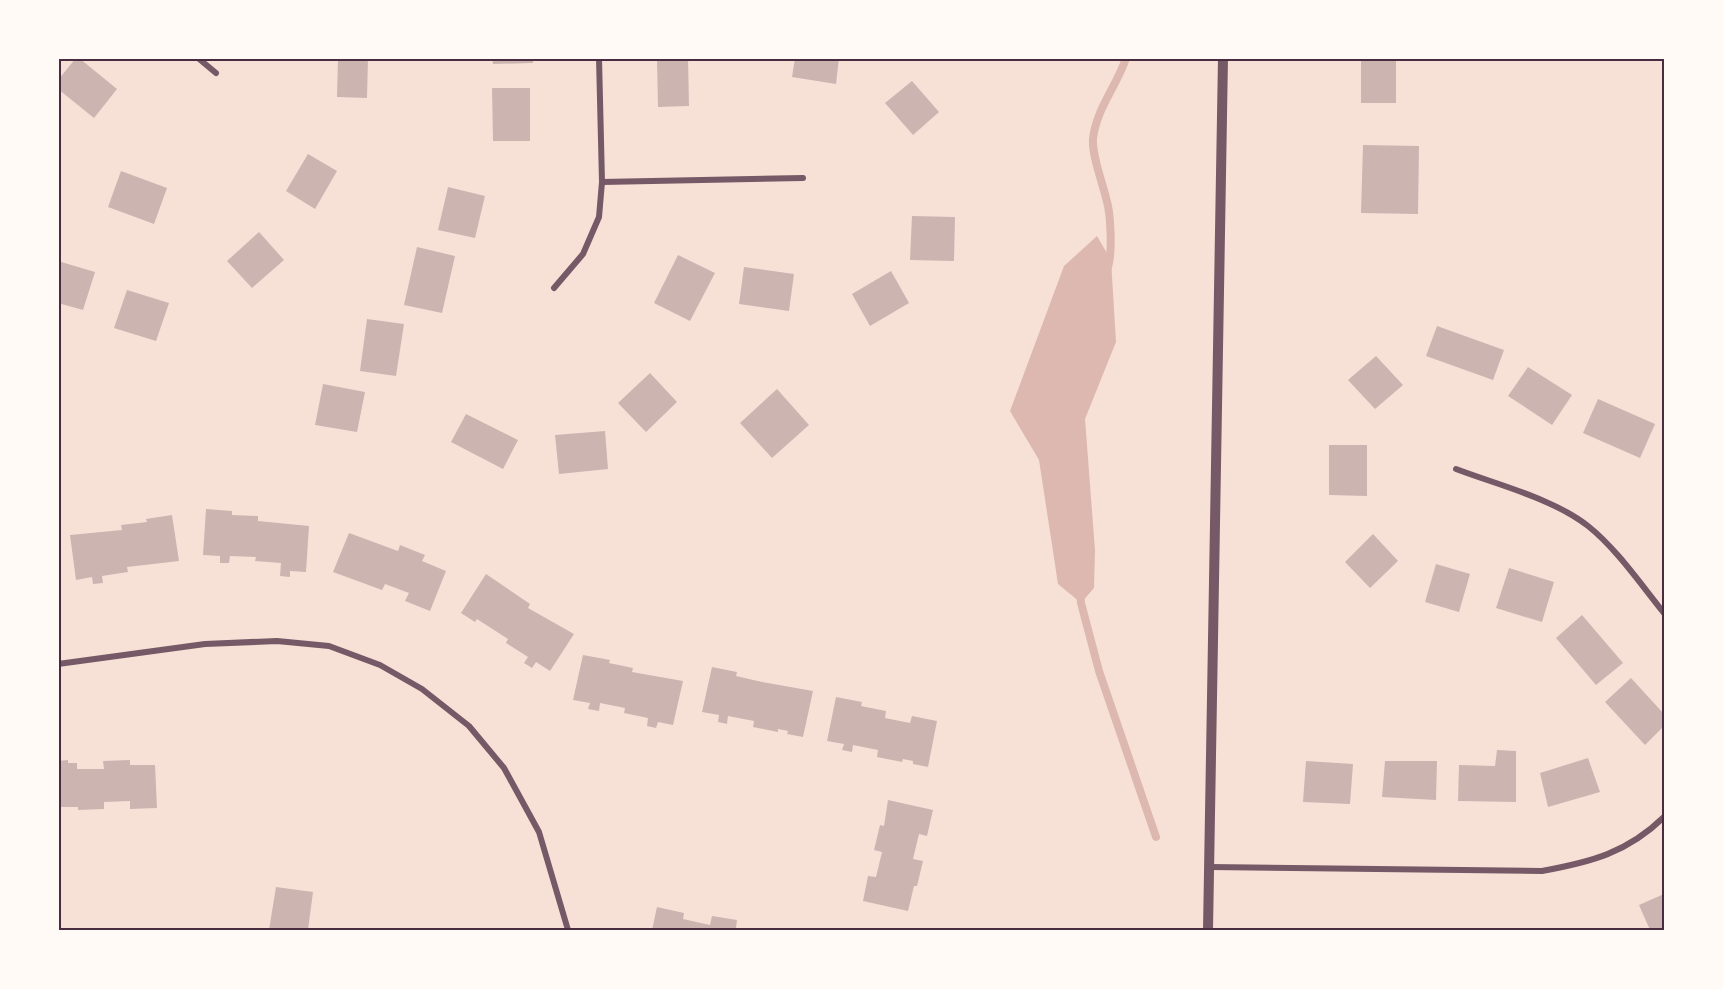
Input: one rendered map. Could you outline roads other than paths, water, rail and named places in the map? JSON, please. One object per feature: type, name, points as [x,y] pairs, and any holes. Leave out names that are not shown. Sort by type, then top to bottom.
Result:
[{"type":"street","points":[[198,58],[216,74]]},
{"type":"street","points":[[554,288],[583,254],[599,217],[602,182],[599,58]]},
{"type":"street","points":[[1208,930],[1223,58]]},
{"type":"street","points":[[602,182],[803,178]]},
{"type":"street","points":[[1456,469],[1550,504],[1588,526],[1617,556],[1665,613]]},
{"type":"street","points":[[58,664],[205,644],[277,641],[329,646],[380,665],[422,689],[469,726],[504,768],[539,832],[568,930]]},
{"type":"street","points":[[1210,867],[1542,871],[1585,863],[1621,849],[1665,817]]},
{"type":"waterway","points":[[1107,270],[1111,245],[1109,214],[1093,139],[1102,108],[1126,58]]},
{"type":"waterway","points":[[1080,592],[1099,671],[1156,837]]}]
